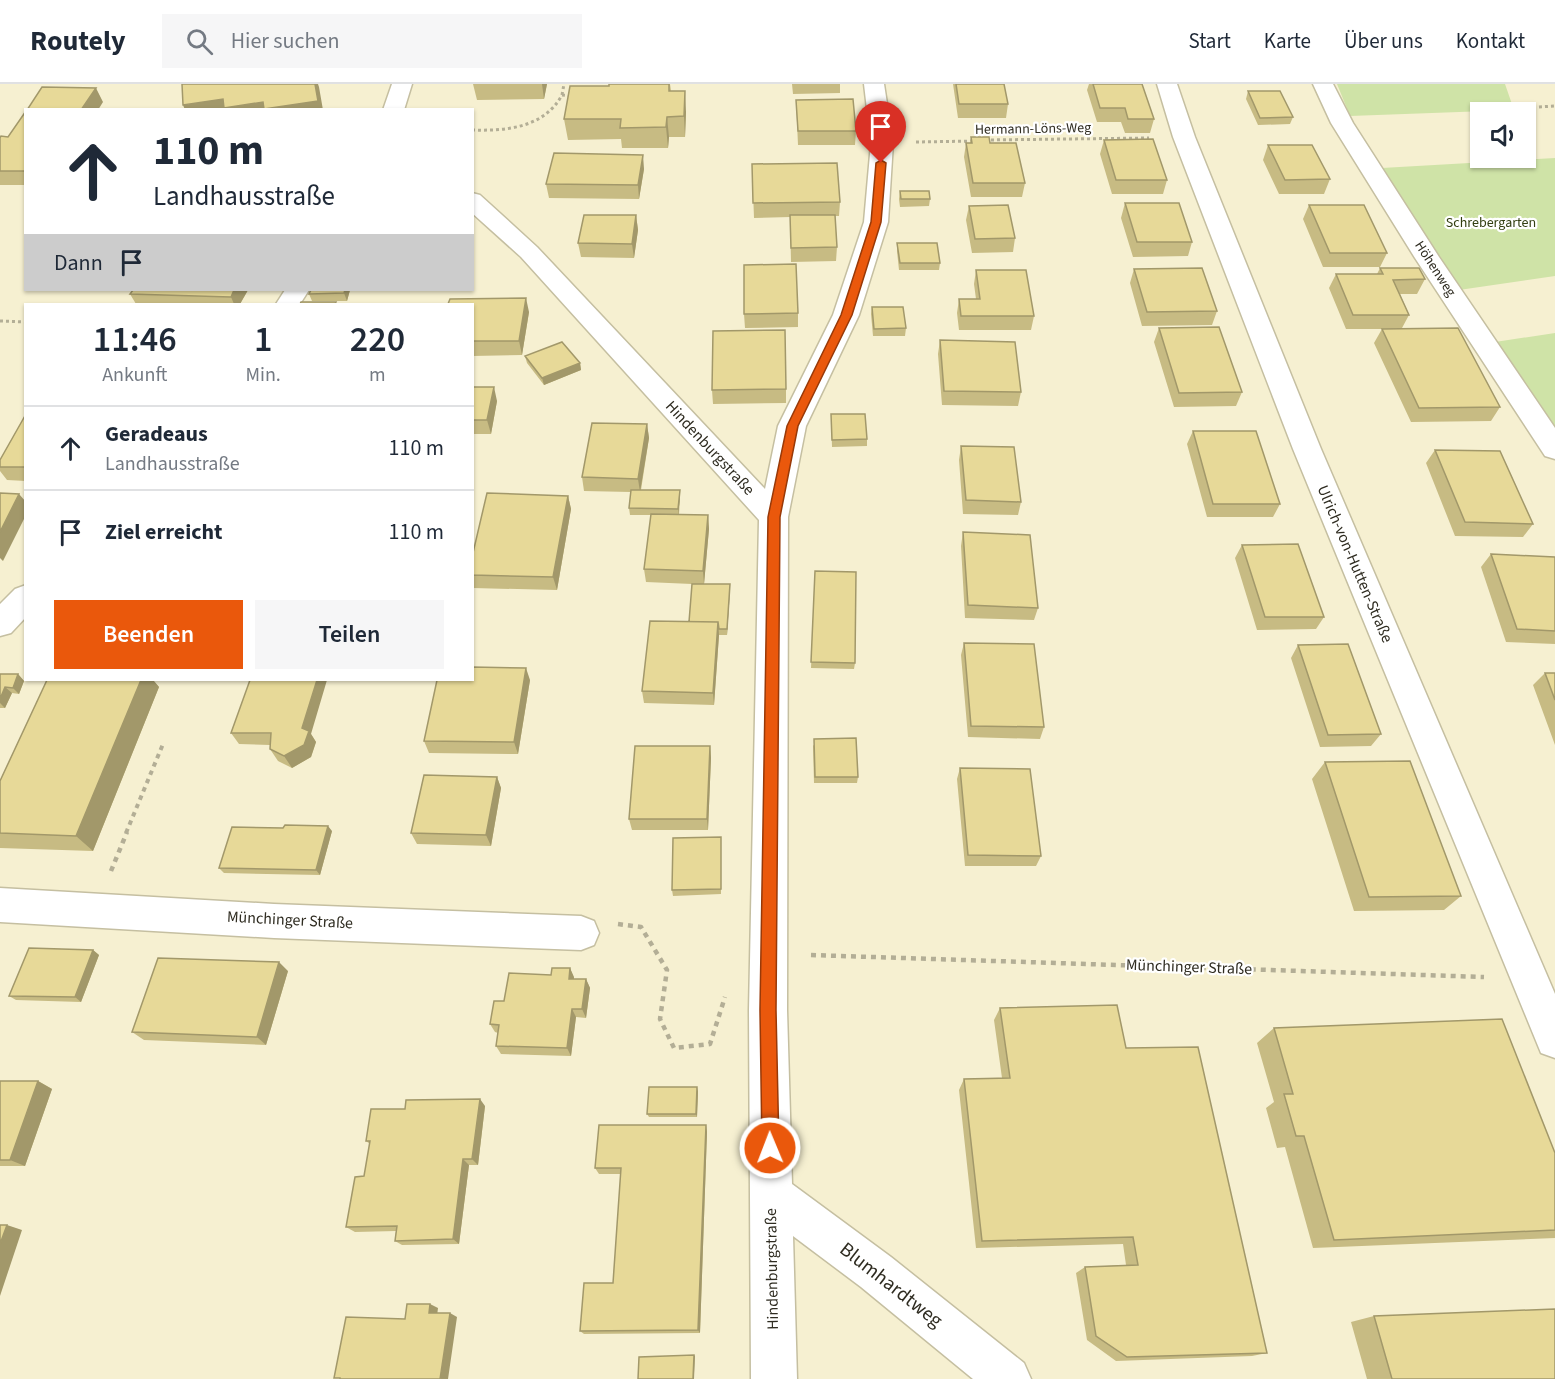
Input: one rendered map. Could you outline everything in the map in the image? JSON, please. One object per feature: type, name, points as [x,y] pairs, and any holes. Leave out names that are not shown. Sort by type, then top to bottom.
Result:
[{"type":"street","points":[[394,108],[402,84]]},
{"type":"street","points":[[774,517],[792,426],[846,315],[876,222],[882,143],[874,84]]},
{"type":"street","name":"Ulrich-von-Hutten-Straße","points":[[1167,84],[1184,137],[1307,449],[1542,978],[1555,1039]]},
{"type":"street","name":"Höhenweg","points":[[1323,84],[1342,123],[1415,238],[1555,449]]},
{"type":"street","name":"Hindenburgstraße","points":[[474,202],[529,252],[774,517],[768,1010],[774,1379]]},
{"type":"street","points":[[0,624],[24,599]]},
{"type":"street","name":"Münchinger Straße","points":[[0,905],[274,921],[581,933]]},
{"type":"street","name":"Blumhardtweg","points":[[771,1194],[876,1272],[1008,1379]]},
{"type":"path","points":[[474,130],[485,131],[527,124],[552,110],[562,95],[564,84]]},
{"type":"path","points":[[562,95],[583,96]]},
{"type":"path","points":[[1536,107],[1555,106]]},
{"type":"path","name":"Hermann-Löns-Weg","points":[[882,143],[1184,137]]},
{"type":"path","points":[[0,321],[24,322]]},
{"type":"path","points":[[95,910],[163,744]]},
{"type":"path","name":"Münchinger Straße","points":[[824,955],[1542,978]]},
{"type":"path","points":[[660,1019],[674,1048],[710,1044],[724,996],[768,1010]]},
{"type":"green space","points":[[1337,84],[1505,84],[1511,102],[1470,102],[1470,112],[1350,116]]},
{"type":"green space","name":"Schrebergarten","points":[[1555,158],[1555,276],[1459,290],[1382,168],[1470,163],[1470,168],[1536,168],[1536,159]]},
{"type":"green space","points":[[1555,333],[1555,429],[1495,342]]},
{"type":"building","points":[[182,84],[315,84],[318,101],[271,108],[264,108],[263,102],[224,108],[223,99],[183,105]]},
{"type":"building","points":[[609,84],[669,84],[669,91],[685,91],[684,116],[667,117],[666,127],[620,128],[621,119],[564,119],[570,86],[609,86]]},
{"type":"building","points":[[956,84],[1004,84],[1008,104],[959,104]]},
{"type":"building","points":[[1093,84],[1142,84],[1154,119],[1128,119],[1125,108],[1100,108]]},
{"type":"building","points":[[42,87],[96,88],[82,108],[28,108]]},
{"type":"building","points":[[1248,91],[1280,91],[1293,117],[1260,118]]},
{"type":"building","points":[[853,99],[856,131],[798,131],[796,100]]},
{"type":"building","points":[[24,114],[24,171],[0,171],[0,138],[1,136],[8,137]]},
{"type":"building","points":[[971,137],[989,137],[990,143],[1016,143],[1025,183],[973,183],[966,143],[972,143]]},
{"type":"building","points":[[1153,139],[1167,180],[1116,180],[1104,140]]},
{"type":"building","points":[[1268,145],[1312,145],[1330,179],[1285,180]]},
{"type":"building","points":[[554,153],[643,155],[638,185],[546,184]]},
{"type":"building","points":[[837,163],[840,202],[753,203],[752,164]]},
{"type":"building","points":[[900,191],[929,191],[930,199],[901,199]]},
{"type":"building","points":[[1125,203],[1179,203],[1192,242],[1137,242]]},
{"type":"building","points":[[1008,205],[1015,238],[975,239],[969,206]]},
{"type":"building","points":[[1309,205],[1364,205],[1387,253],[1330,253]]},
{"type":"building","points":[[584,215],[636,215],[632,244],[578,243]]},
{"type":"building","points":[[790,215],[835,215],[837,247],[791,248]]},
{"type":"building","points":[[897,243],[937,243],[940,263],[900,263]]},
{"type":"building","points":[[796,264],[798,313],[744,314],[744,265]]},
{"type":"building","points":[[1202,268],[1217,311],[1147,312],[1134,269]]},
{"type":"building","points":[[1380,268],[1419,268],[1425,279],[1393,280],[1409,315],[1353,315],[1336,274],[1383,274]]},
{"type":"building","points":[[976,270],[1026,270],[1034,316],[961,316],[959,299],[980,299]]},
{"type":"building","points":[[132,291],[234,291],[231,297],[130,294]]},
{"type":"building","points":[[310,291],[345,291],[344,293],[309,294]]},
{"type":"building","points":[[526,298],[519,341],[474,341],[474,303],[448,303],[450,299]]},
{"type":"building","points":[[301,302],[336,302],[336,303]]},
{"type":"building","points":[[872,307],[903,307],[906,328],[874,329]]},
{"type":"building","points":[[1219,327],[1242,392],[1179,393],[1159,328]]},
{"type":"building","points":[[1458,328],[1500,407],[1419,408],[1382,329]]},
{"type":"building","points":[[785,330],[786,389],[712,390],[713,331]]},
{"type":"building","points":[[940,340],[1015,342],[1021,392],[944,391]]},
{"type":"building","points":[[562,342],[580,363],[542,378],[525,356]]},
{"type":"building","points":[[474,387],[494,387],[487,420],[474,420]]},
{"type":"building","points":[[831,414],[865,414],[867,439],[832,440]]},
{"type":"building","points":[[24,418],[24,467],[0,467],[0,460]]},
{"type":"building","points":[[592,423],[647,424],[638,479],[582,477]]},
{"type":"building","points":[[1193,431],[1256,431],[1280,504],[1213,504]]},
{"type":"building","points":[[961,446],[1014,447],[1021,502],[966,500]]},
{"type":"building","points":[[1435,450],[1500,451],[1533,524],[1465,522]]},
{"type":"building","points":[[631,490],[680,490],[678,509],[629,508]]},
{"type":"building","points":[[0,493],[19,494],[0,532]]},
{"type":"building","points":[[487,493],[568,496],[553,577],[474,575],[474,548]]},
{"type":"building","points":[[651,514],[708,515],[703,571],[644,569]]},
{"type":"building","points":[[963,532],[1030,535],[1038,608],[968,605]]},
{"type":"building","points":[[1298,544],[1324,617],[1265,617],[1242,545]]},
{"type":"building","points":[[1491,554],[1555,557],[1555,631],[1517,629]]},
{"type":"building","points":[[815,571],[856,572],[855,663],[811,662]]},
{"type":"building","points":[[692,584],[730,584],[727,629],[719,629],[718,622],[689,622]]},
{"type":"building","points":[[650,621],[718,622],[713,693],[642,691]]},
{"type":"building","points":[[964,643],[1034,644],[1044,727],[971,726]]},
{"type":"building","points":[[1348,644],[1381,734],[1328,735],[1298,645]]},
{"type":"building","points":[[474,667],[526,668],[514,742],[424,741],[437,681],[474,681]]},
{"type":"building","points":[[1545,673],[1555,673],[1555,700]]},
{"type":"building","points":[[0,674],[18,674],[13,688],[5,687],[0,699]]},
{"type":"building","points":[[47,681],[141,681],[76,836],[0,833],[0,781]]},
{"type":"building","points":[[250,681],[317,681],[302,728],[309,731],[304,745],[284,756],[270,749],[271,733],[231,733]]},
{"type":"building","points":[[856,738],[858,777],[815,777],[814,739]]},
{"type":"building","points":[[635,746],[710,746],[707,819],[629,819]]},
{"type":"building","points":[[1410,761],[1461,896],[1369,897],[1325,762]]},
{"type":"building","points":[[960,768],[1030,769],[1041,856],[968,855]]},
{"type":"building","points":[[424,775],[497,777],[486,835],[411,833]]},
{"type":"building","points":[[285,825],[328,826],[316,870],[219,868],[232,827],[283,828]]},
{"type":"building","points":[[721,837],[721,889],[672,890],[673,838]]},
{"type":"building","points":[[29,948],[93,950],[75,997],[9,996]]},
{"type":"building","points":[[158,958],[279,962],[257,1037],[132,1032]]},
{"type":"building","points":[[552,968],[570,968],[569,979],[586,979],[582,1009],[572,1009],[567,1048],[496,1046],[499,1025],[490,1024],[494,1001],[504,1001],[509,973],[551,975]]},
{"type":"building","points":[[1117,1005],[1126,1048],[1198,1047],[1267,1353],[1127,1357],[1096,1336],[1085,1267],[1138,1265],[1133,1237],[982,1241],[964,1079],[1010,1078],[1000,1008]]},
{"type":"building","points":[[1502,1019],[1555,1153],[1555,1230],[1334,1240],[1304,1136],[1296,1136],[1284,1094],[1293,1094],[1274,1028]]},
{"type":"building","points":[[0,1081],[38,1081],[10,1160],[0,1160]]},
{"type":"building","points":[[649,1087],[697,1087],[696,1114],[647,1114]]},
{"type":"building","points":[[480,1099],[472,1159],[463,1159],[453,1239],[395,1241],[397,1226],[346,1227],[355,1177],[364,1176],[370,1141],[366,1141],[371,1109],[405,1109],[406,1100]]},
{"type":"building","points":[[599,1125],[706,1125],[698,1330],[580,1331],[584,1283],[613,1283],[621,1168],[595,1168]]},
{"type":"building","points":[[0,1225],[7,1225],[0,1244]]},
{"type":"building","points":[[407,1304],[430,1304],[429,1313],[450,1313],[440,1379],[334,1378],[346,1317],[405,1319]]},
{"type":"building","points":[[1555,1309],[1555,1379],[1392,1379],[1374,1316]]},
{"type":"building","points":[[694,1355],[693,1379],[638,1379],[639,1357]]},
{"type":"route","points":[[770,1148],[768,1010],[774,517],[792,426],[846,315],[876,222],[881,163]]}]
